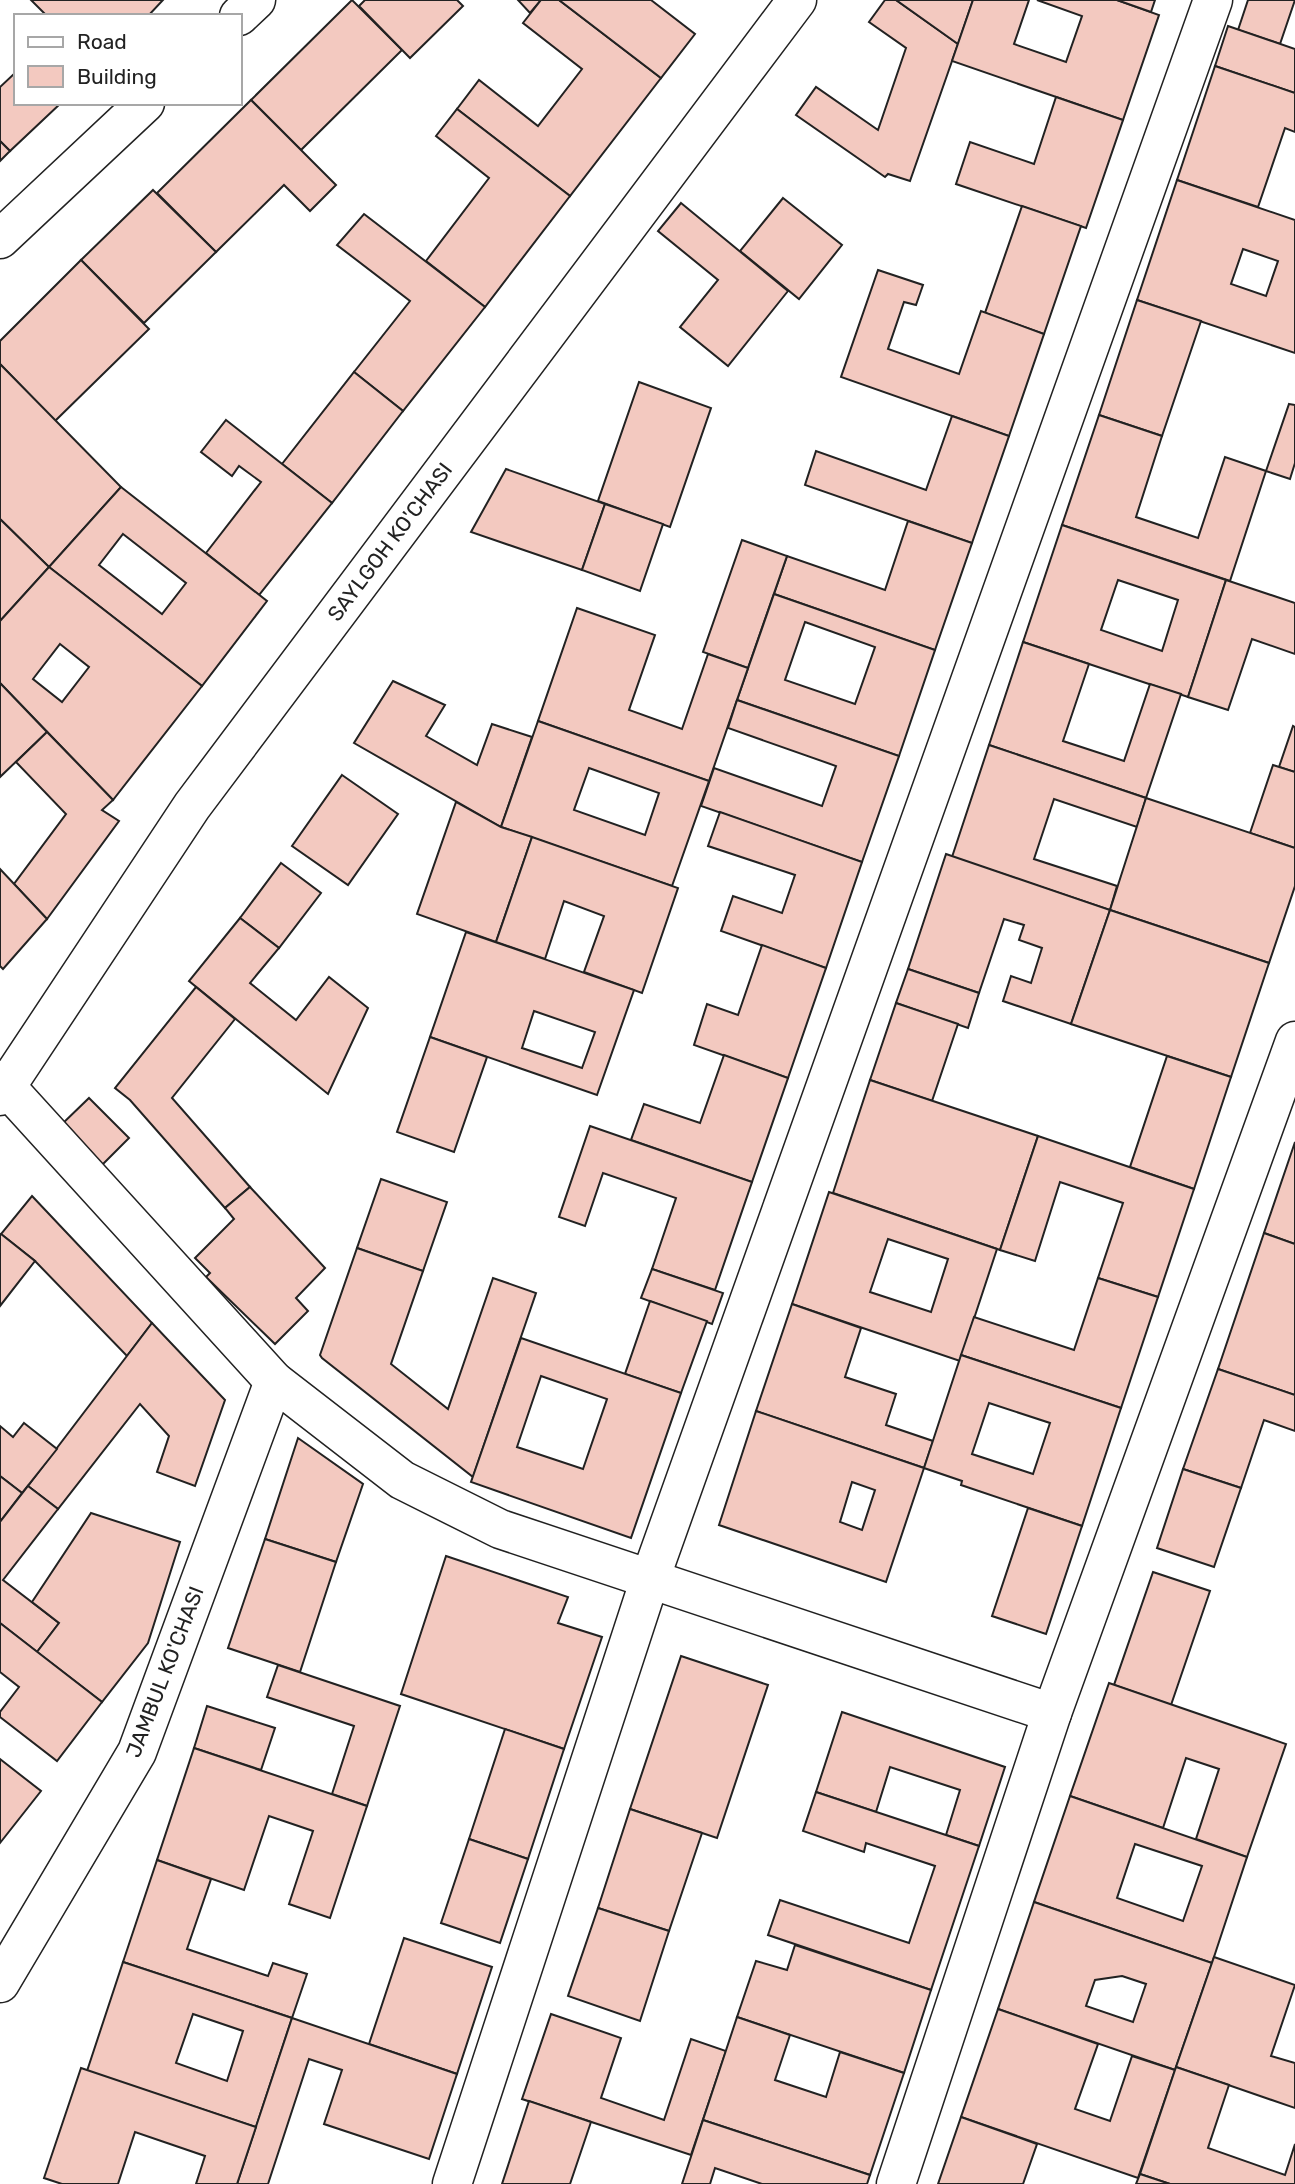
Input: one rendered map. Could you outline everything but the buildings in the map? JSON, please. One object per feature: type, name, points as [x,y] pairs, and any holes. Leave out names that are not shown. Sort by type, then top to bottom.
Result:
[{"type":"street","points":[[241,14],[256,0]]},
{"type":"street","name":"SAYLGOH KO'CHASI","points":[[2,1088],[192,806],[797,0]]},
{"type":"street","points":[[452,2184],[650,1579],[1213,0]]},
{"type":"street","points":[[0,239],[143,105]]},
{"type":"street","points":[[897,2184],[1052,1713],[1295,1041]]},
{"type":"street","points":[[2,1088],[274,1381],[402,1479],[500,1529],[1052,1713]]},
{"type":"street","name":"JAMBUL KO'CHASI","points":[[0,1983],[137,1752],[274,1381]]}]
